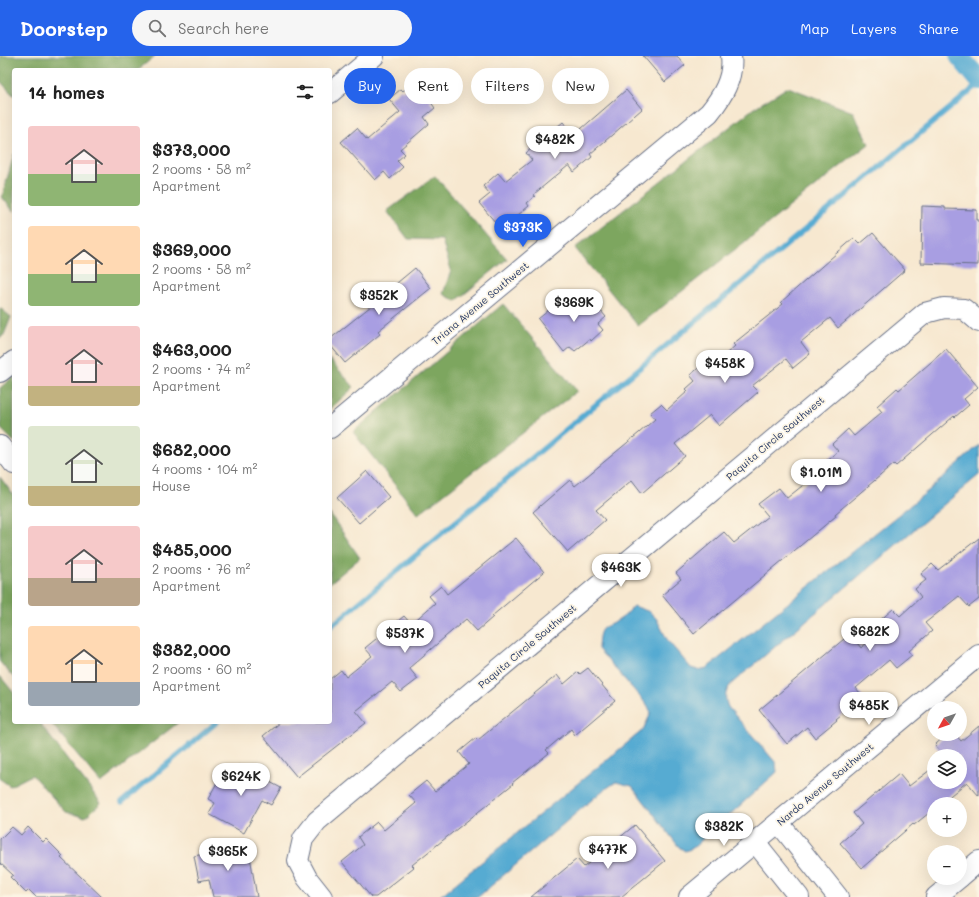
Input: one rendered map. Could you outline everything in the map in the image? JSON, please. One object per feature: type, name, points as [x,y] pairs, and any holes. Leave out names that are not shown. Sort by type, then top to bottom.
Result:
[{"type":"street","points":[[332,91],[374,56]]},
{"type":"street","name":"Triana Avenue Southwest","points":[[332,426],[709,113],[717,103],[730,77],[732,64],[731,56]]},
{"type":"street","name":"Paquita Circle Southwest","points":[[322,897],[307,878],[298,861],[303,839],[317,821],[925,313],[944,308],[964,309],[979,322]]},
{"type":"street","points":[[0,372],[12,363]]},
{"type":"street","points":[[0,446],[12,461]]},
{"type":"street","name":"Nardo Avenue Southwest","points":[[689,897],[979,655]]},
{"type":"street","points":[[779,823],[838,897]]},
{"type":"street","points":[[755,842],[800,897]]},
{"type":"street","points":[[967,871],[979,861]]},
{"type":"street","points":[[936,897],[951,885]]},
{"type":"green space","points":[[0,56],[155,56],[140,68],[12,68],[12,94],[0,81]]},
{"type":"green space","points":[[788,87],[853,112],[869,144],[638,326],[575,248],[754,108]]},
{"type":"green space","points":[[12,161],[12,210],[2,197]]},
{"type":"green space","points":[[435,176],[507,259],[456,301],[443,294],[451,270],[442,240],[408,239],[387,211]]},
{"type":"green space","points":[[503,304],[577,391],[418,514],[353,432]]},
{"type":"green space","points":[[0,308],[11,317],[4,335],[0,338]]},
{"type":"green space","points":[[332,362],[354,387],[332,407]]},
{"type":"green space","points":[[12,378],[12,440],[1,429],[0,388]]},
{"type":"green space","points":[[0,477],[12,493],[12,676],[0,662]]},
{"type":"green space","points":[[332,517],[360,558],[332,581]]},
{"type":"green space","points":[[0,676],[12,691],[12,724],[41,724],[101,803],[85,817],[66,812],[32,775],[10,786],[0,779]]},
{"type":"green space","points":[[52,724],[176,724],[101,783]]},
{"type":"water","points":[[979,445],[979,475],[731,684],[726,695],[728,707],[776,763],[777,772],[693,848],[685,851],[679,847],[632,786],[616,782],[601,792],[478,897],[439,897],[643,730],[651,713],[648,706],[598,649],[601,630],[624,616],[634,606],[650,612],[656,618],[668,641],[691,668],[698,670],[707,668],[928,491]]},
{"type":"building","points":[[643,56],[677,56],[685,65],[665,82]]},
{"type":"building","points":[[401,89],[404,90],[404,104],[432,104],[435,108],[424,117],[429,124],[400,149],[405,154],[397,161],[403,167],[390,179],[384,172],[375,180],[341,142],[357,128],[367,140],[400,112],[393,104],[396,104],[396,93]]},
{"type":"building","points":[[626,90],[642,109],[590,154],[592,157],[574,172],[569,165],[534,194],[535,196],[527,203],[529,206],[501,229],[479,203],[490,194],[483,186],[498,173],[505,181],[532,160],[526,153],[563,122],[574,135]]},
{"type":"building","points":[[922,206],[945,207],[945,209],[977,210],[977,220],[979,220],[978,265],[921,263]]},
{"type":"building","points":[[873,233],[905,270],[838,328],[830,318],[801,342],[810,354],[793,368],[786,359],[752,386],[758,392],[719,426],[710,415],[675,444],[685,456],[642,493],[632,480],[596,510],[605,520],[568,552],[533,512],[570,480],[575,486],[639,433],[655,419],[650,413],[661,404],[667,410],[688,391],[686,389],[695,381],[690,375],[706,362],[711,367],[735,346],[733,344],[783,304],[781,302],[854,238],[860,244]]},
{"type":"building","points":[[415,268],[431,288],[378,331],[380,334],[345,363],[332,347],[332,337],[381,298],[380,297]]},
{"type":"building","points":[[585,292],[606,317],[598,324],[603,330],[591,341],[590,339],[575,351],[570,347],[564,352],[538,319],[554,306],[560,313]]},
{"type":"building","points":[[946,349],[978,387],[964,399],[969,405],[896,466],[894,464],[835,514],[836,516],[694,634],[662,595],[681,579],[676,573],[724,532],[734,543],[768,516],[758,504],[779,488],[787,498],[817,474],[814,471],[838,451],[832,444],[848,429],[854,436],[882,412],[877,406],[897,388],[899,390]]},
{"type":"building","points":[[367,471],[389,497],[359,523],[337,498]]},
{"type":"building","points":[[516,538],[544,572],[492,616],[493,617],[477,631],[466,619],[409,668],[418,679],[401,692],[392,682],[356,711],[366,723],[297,777],[263,736],[278,724],[332,724],[332,677],[341,670],[346,677],[372,656],[365,648],[404,616],[411,624],[435,603],[429,596],[441,586],[447,594]]},
{"type":"building","points":[[979,538],[979,599],[969,607],[959,596],[925,623],[932,631],[909,651],[912,655],[896,668],[889,660],[856,688],[863,697],[836,719],[837,720],[815,738],[807,727],[787,744],[759,710],[850,634],[861,648],[884,628],[878,622],[893,609],[900,616],[921,597],[915,589],[926,580],[921,574],[932,564],[938,570]]},
{"type":"building","points":[[588,668],[615,701],[575,735],[571,729],[546,750],[549,753],[512,783],[513,784],[412,865],[414,867],[376,897],[371,897],[342,862],[363,845],[358,837],[377,822],[384,830],[416,803],[409,795],[426,781],[435,791],[469,764],[459,752],[476,738],[478,740],[557,675],[564,684],[578,672],[580,674]]},
{"type":"building","points":[[979,726],[979,796],[967,782],[967,749],[938,749],[935,745],[939,741],[967,741],[967,736]]},
{"type":"building","points":[[238,765],[281,788],[271,805],[262,800],[244,833],[209,814],[215,803],[208,799],[219,779],[223,781],[228,771],[233,774]]},
{"type":"building","points":[[927,772],[927,789],[958,789],[949,797],[927,797],[927,815],[914,825],[913,824],[862,868],[840,843],[862,824],[853,813],[899,774],[909,786]]},
{"type":"building","points":[[635,825],[665,861],[621,897],[531,897],[577,859],[584,867]]},
{"type":"building","points":[[12,827],[21,835],[28,827],[43,842],[46,839],[63,856],[61,858],[102,897],[36,897],[29,890],[26,893],[10,877],[13,875],[0,863],[0,839]]},
{"type":"building","points":[[248,845],[257,897],[213,897],[209,879],[199,881],[194,856]]},
{"type":"waterway","points":[[959,56],[979,80]]},
{"type":"waterway","points":[[332,625],[979,84]]},
{"type":"waterway","points":[[122,802],[215,724]]}]
